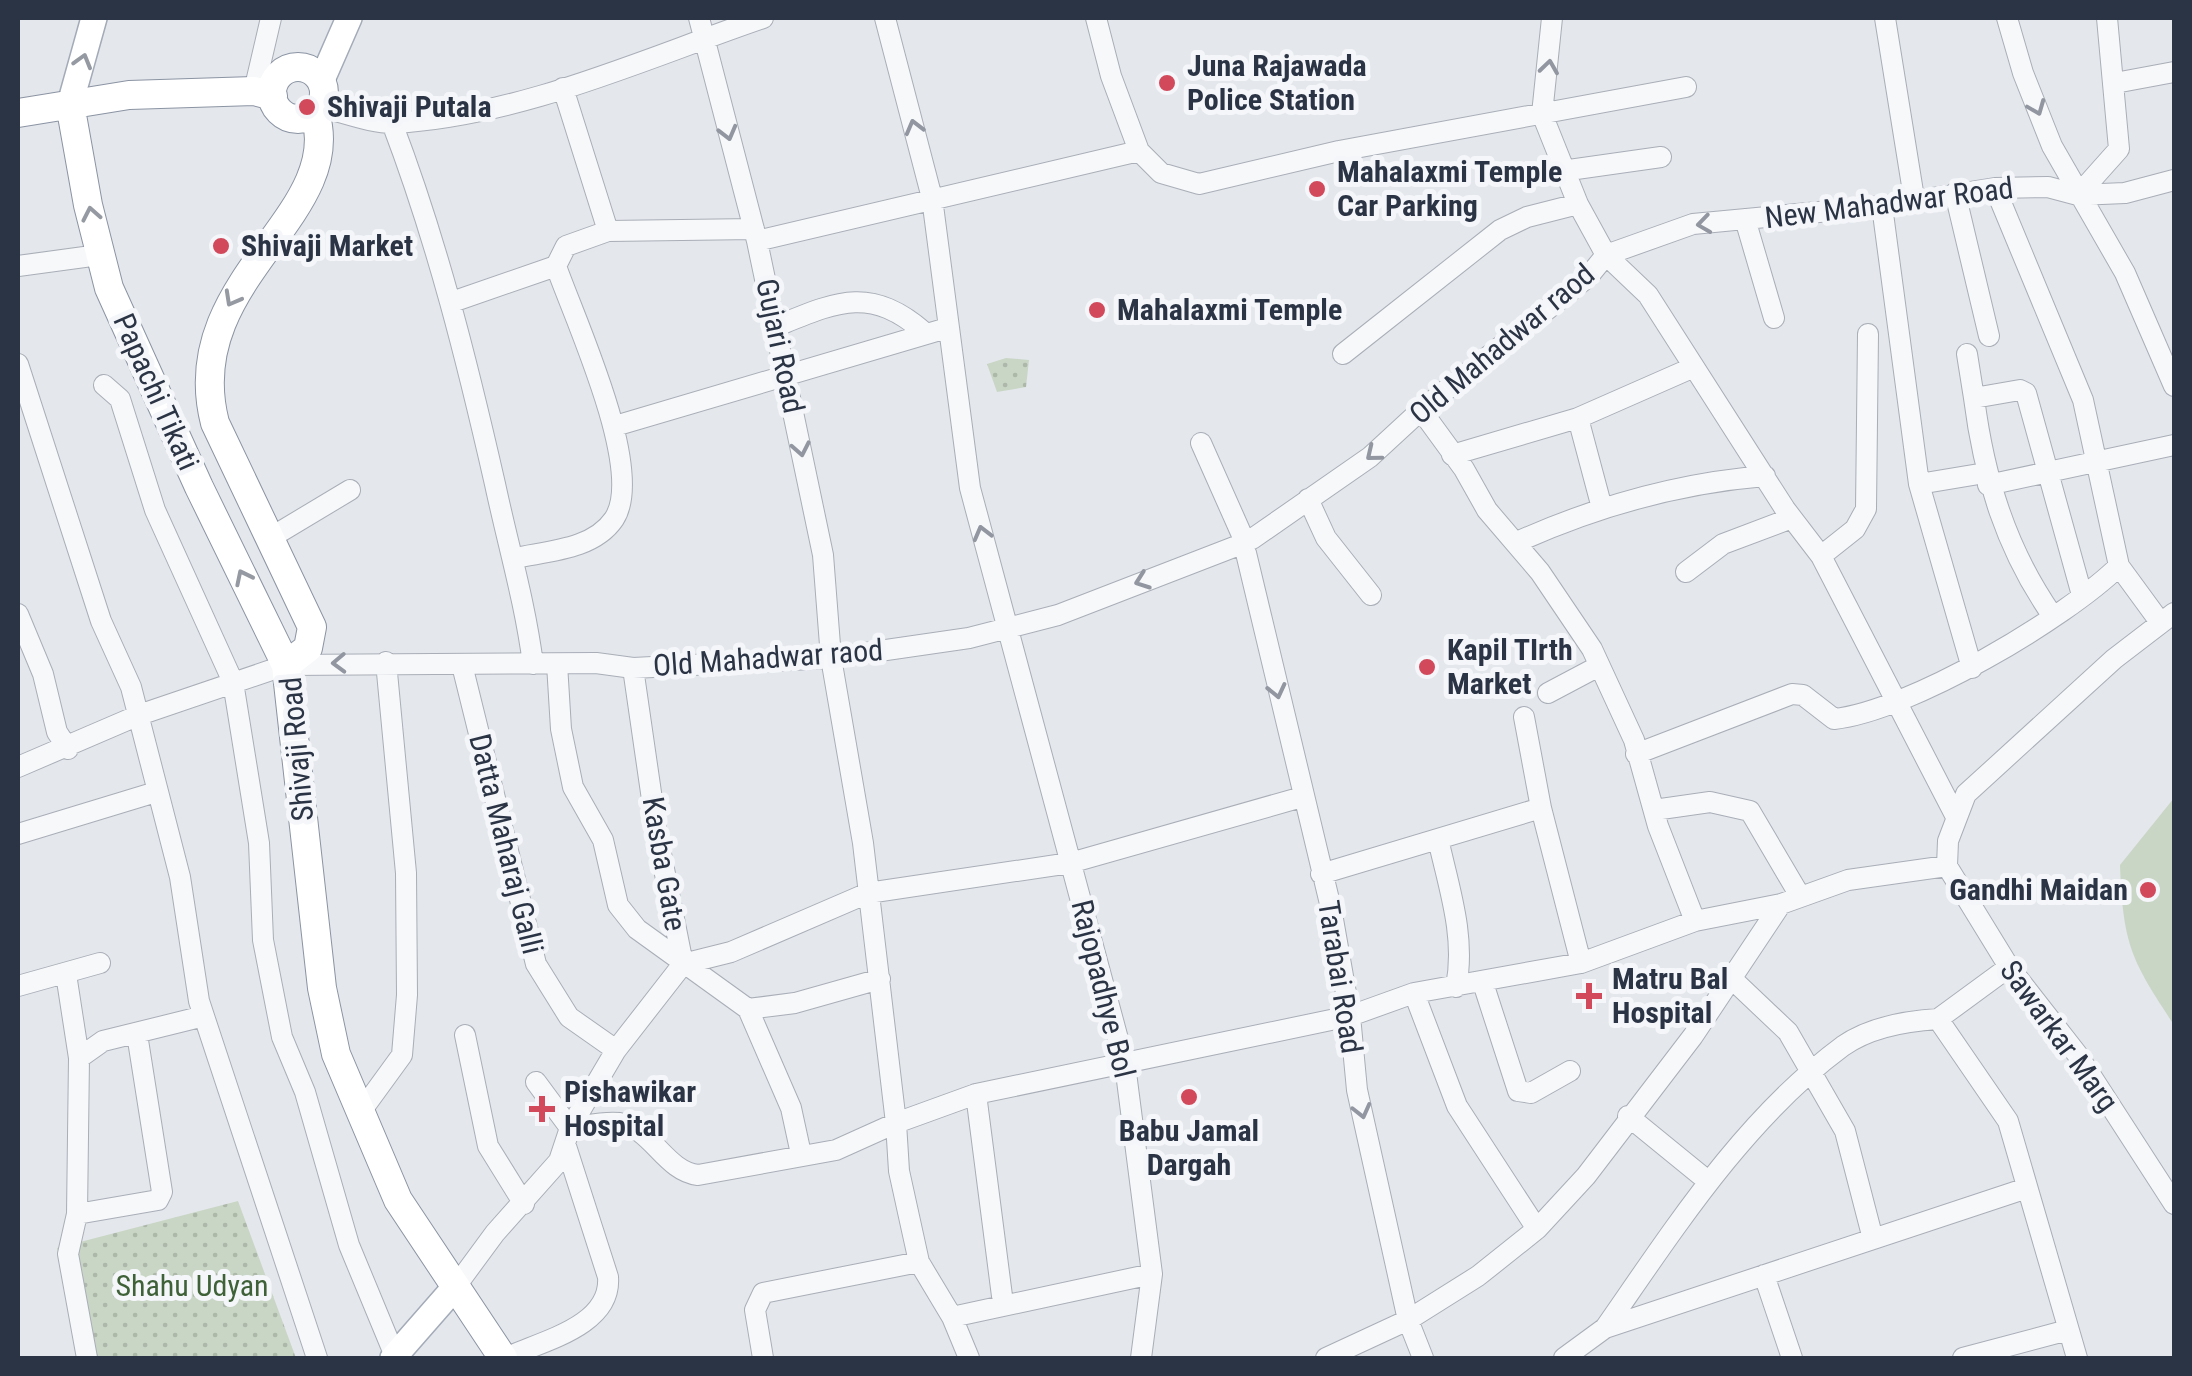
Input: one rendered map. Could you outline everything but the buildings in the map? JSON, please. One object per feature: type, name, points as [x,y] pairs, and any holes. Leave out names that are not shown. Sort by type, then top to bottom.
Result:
[{"type":"highway","points":[[18,113],[128,95],[264,94],[290,118],[319,101],[310,70],[293,68],[278,76],[264,94]]},
{"type":"highway","name":"Shivaji Road","points":[[319,101],[322,136],[308,185],[238,286],[219,324],[208,364],[207,392],[215,423],[312,627],[308,648],[286,665],[322,988],[336,1054],[398,1200],[504,1358]]},
{"type":"highway","name":"Papachi Tikati","points":[[70,104],[99,254],[130,338],[286,665]]},
{"type":"main road","points":[[70,104],[94,18]]},
{"type":"main road","points":[[319,101],[349,18]]},
{"type":"main road","points":[[394,1357],[456,1286]]},
{"type":"street","points":[[264,94],[271,18]]},
{"type":"street","points":[[319,101],[392,123],[492,108],[563,88],[700,28],[763,18]]},
{"type":"street","name":"Rajopadhye Bol","points":[[885,18],[932,198],[970,488],[1125,1064],[1152,1274],[1140,1358]]},
{"type":"street","points":[[1096,18],[1111,76],[1138,151],[1161,172],[1199,184],[1340,152],[1686,87]]},
{"type":"street","points":[[1552,18],[1542,114],[1578,204],[1606,254],[1648,296],[1792,518],[1821,556],[1955,815]]},
{"type":"street","points":[[1886,18],[1914,198]]},
{"type":"street","points":[[2007,18],[2022,73],[2078,195],[2125,273],[2174,386]]},
{"type":"street","points":[[2078,195],[2119,150],[2107,18]]},
{"type":"street","name":"Gujari Road","points":[[700,28],[756,235],[823,555],[830,658],[880,979],[899,1171],[919,1262],[952,1317],[970,1358]]},
{"type":"street","points":[[2115,83],[2174,72]]},
{"type":"street","points":[[563,88],[608,231]]},
{"type":"street","points":[[392,123],[423,206],[452,302],[515,558],[533,664]]},
{"type":"street","points":[[452,302],[556,266],[566,246],[608,231],[756,235],[1138,151]]},
{"type":"street","points":[[1562,171],[1661,157]]},
{"type":"street","name":"New Mahadwar Road","points":[[1606,254],[1693,224],[1882,206],[1995,188],[2048,187],[2078,195],[2125,192],[2174,180]]},
{"type":"street","points":[[568,1136],[614,1122],[628,1125],[672,1164],[698,1175],[836,1150],[976,1094],[1350,1016],[1414,994],[1581,963],[1695,921],[1790,900],[1848,880],[1947,866],[1955,815],[1980,778],[2167,618],[2119,566],[2083,400],[1995,188]]},
{"type":"street","points":[[1955,192],[1989,336]]},
{"type":"street","points":[[1343,354],[1500,230],[1528,217],[1578,204]]},
{"type":"street","points":[[1882,206],[1919,484],[1972,668]]},
{"type":"street","points":[[1745,219],[1774,318]]},
{"type":"street","points":[[18,266],[99,254]]},
{"type":"street","name":"Old Mahadwar raod","points":[[18,767],[68,749],[138,715],[286,665],[386,662],[633,668],[830,658],[969,638],[1058,615],[1243,543],[1370,458],[1422,410],[1588,277],[1606,254]]},
{"type":"street","points":[[515,558],[568,548],[591,539],[615,518],[620,494],[615,426],[556,266]]},
{"type":"street","points":[[777,326],[847,300],[889,307],[924,332]]},
{"type":"street","points":[[615,426],[947,328]]},
{"type":"street","points":[[1821,556],[1855,528],[1866,508],[1868,334]]},
{"type":"street","points":[[1967,354],[1986,479],[2026,577],[2052,615]]},
{"type":"street","points":[[18,364],[69,531],[138,715],[180,876],[204,1016],[316,1358]]},
{"type":"street","points":[[1452,455],[1578,418],[1694,367]]},
{"type":"street","points":[[104,385],[120,399],[155,510],[233,682],[258,843],[263,940],[282,1038],[305,1092],[349,1245],[394,1357]]},
{"type":"street","points":[[1974,398],[2020,390],[2026,393],[2082,595]]},
{"type":"street","points":[[1422,410],[1487,510],[1516,542],[1599,666],[1636,754],[1695,921]]},
{"type":"street","points":[[1578,418],[1602,508]]},
{"type":"street","name":"Tarabai Road","points":[[1201,443],[1243,543],[1322,874],[1350,1016],[1357,1090],[1408,1320],[1424,1358]]},
{"type":"street","points":[[1919,484],[2047,474],[2174,445]]},
{"type":"street","points":[[1516,542],[1602,508],[1732,479],[1766,476]]},
{"type":"street","points":[[270,538],[350,490]]},
{"type":"street","points":[[1308,498],[1326,538],[1371,596]]},
{"type":"street","points":[[1686,572],[1724,544],[1792,518]]},
{"type":"street","points":[[1636,754],[1792,694],[1802,695],[1834,718],[1894,702],[1972,668],[2119,566]]},
{"type":"street","points":[[18,614],[43,674],[57,732],[68,749]]},
{"type":"street","points":[[362,1110],[402,1055],[407,995],[406,873],[386,662]]},
{"type":"street","points":[[557,664],[561,729],[572,787],[602,840],[613,892],[626,918],[683,964],[748,1008],[791,1108],[802,1154]]},
{"type":"street","name":"Datta Maharaj Galli","points":[[462,665],[536,964],[569,1017],[616,1050]]},
{"type":"street","points":[[1548,693],[1599,666]]},
{"type":"street","name":"Kasba Gate","points":[[456,1286],[495,1233],[558,1161],[616,1050],[683,964],[657,834],[633,668]]},
{"type":"street","points":[[1524,717],[1540,808],[1581,963]]},
{"type":"street","points":[[18,834],[46,821],[156,792]]},
{"type":"street","points":[[683,964],[731,952],[868,893],[1070,863],[1302,797]]},
{"type":"street","points":[[1654,810],[1710,802],[1750,811],[1790,900]]},
{"type":"street","points":[[1322,874],[1540,808]]},
{"type":"street","points":[[1438,839],[1456,918],[1460,964],[1456,987]]},
{"type":"street","name":"Sawarkar Marg","points":[[1947,866],[2009,967],[2077,1054],[2174,1204]]},
{"type":"street","points":[[1326,1358],[1408,1320],[1478,1276],[1536,1229],[1586,1176],[1790,900]]},
{"type":"street","points":[[18,986],[100,963]]},
{"type":"street","points":[[1605,1328],[1709,1182],[1845,1044],[1900,1022],[1938,1019],[2009,967]]},
{"type":"street","points":[[66,974],[79,1058],[76,1214],[68,1254],[87,1358]]},
{"type":"street","points":[[1732,978],[1788,1032],[1845,1131],[1873,1239]]},
{"type":"street","points":[[748,1008],[795,1004],[880,979]]},
{"type":"street","points":[[1483,984],[1518,1091],[1531,1093],[1570,1071]]},
{"type":"street","points":[[1414,994],[1457,1106],[1536,1229]]},
{"type":"street","points":[[79,1058],[103,1041],[204,1016]]},
{"type":"street","points":[[1938,1019],[2008,1121],[2077,1358]]},
{"type":"street","points":[[76,1214],[158,1200],[162,1192],[137,1034]]},
{"type":"street","points":[[465,1035],[488,1146],[524,1204]]},
{"type":"street","points":[[504,1358],[594,1317],[608,1298],[608,1277],[568,1136],[536,1082]]},
{"type":"street","points":[[976,1094],[1002,1296]]},
{"type":"street","points":[[1628,1116],[1709,1182]]},
{"type":"street","points":[[1564,1358],[1605,1328],[2027,1188]]},
{"type":"street","points":[[764,1358],[762,1318],[755,1302],[763,1293],[919,1262]]},
{"type":"street","points":[[952,1317],[1152,1274]]},
{"type":"street","points":[[1764,1275],[1792,1358]]},
{"type":"street","points":[[1963,1358],[2068,1330]]},
{"type":"green space","points":[[1006,358],[1029,360],[1026,387],[997,392],[987,364]]},
{"type":"green space","name":"Gandhi Maidan","points":[[2174,798],[2174,1025],[2132,951],[2120,865]]},
{"type":"green space","name":"Shahu Udyan","points":[[238,1201],[296,1358],[90,1358],[57,1248]]},
{"type":"place","name":"Juna Rajawada Police Station","points":[[1167,83]]},
{"type":"place","name":"Shivaji Putala","points":[[307,107]]},
{"type":"place","name":"Mahalaxmi Temple Car Parking","points":[[1317,189]]},
{"type":"place","name":"Shivaji Market","points":[[221,246]]},
{"type":"place","name":"Mahalaxmi Temple","points":[[1097,310]]},
{"type":"place","name":"Kapil TIrth Market","points":[[1427,667]]},
{"type":"place","name":"Gandhi Maidan","points":[[2148,890]]},
{"type":"place","name":"Matru Bal Hospital","points":[[1589,996]]},
{"type":"place","name":"Babu Jamal Dargah","points":[[1189,1097]]},
{"type":"place","name":"Pishawikar Hospital","points":[[542,1109]]}]
